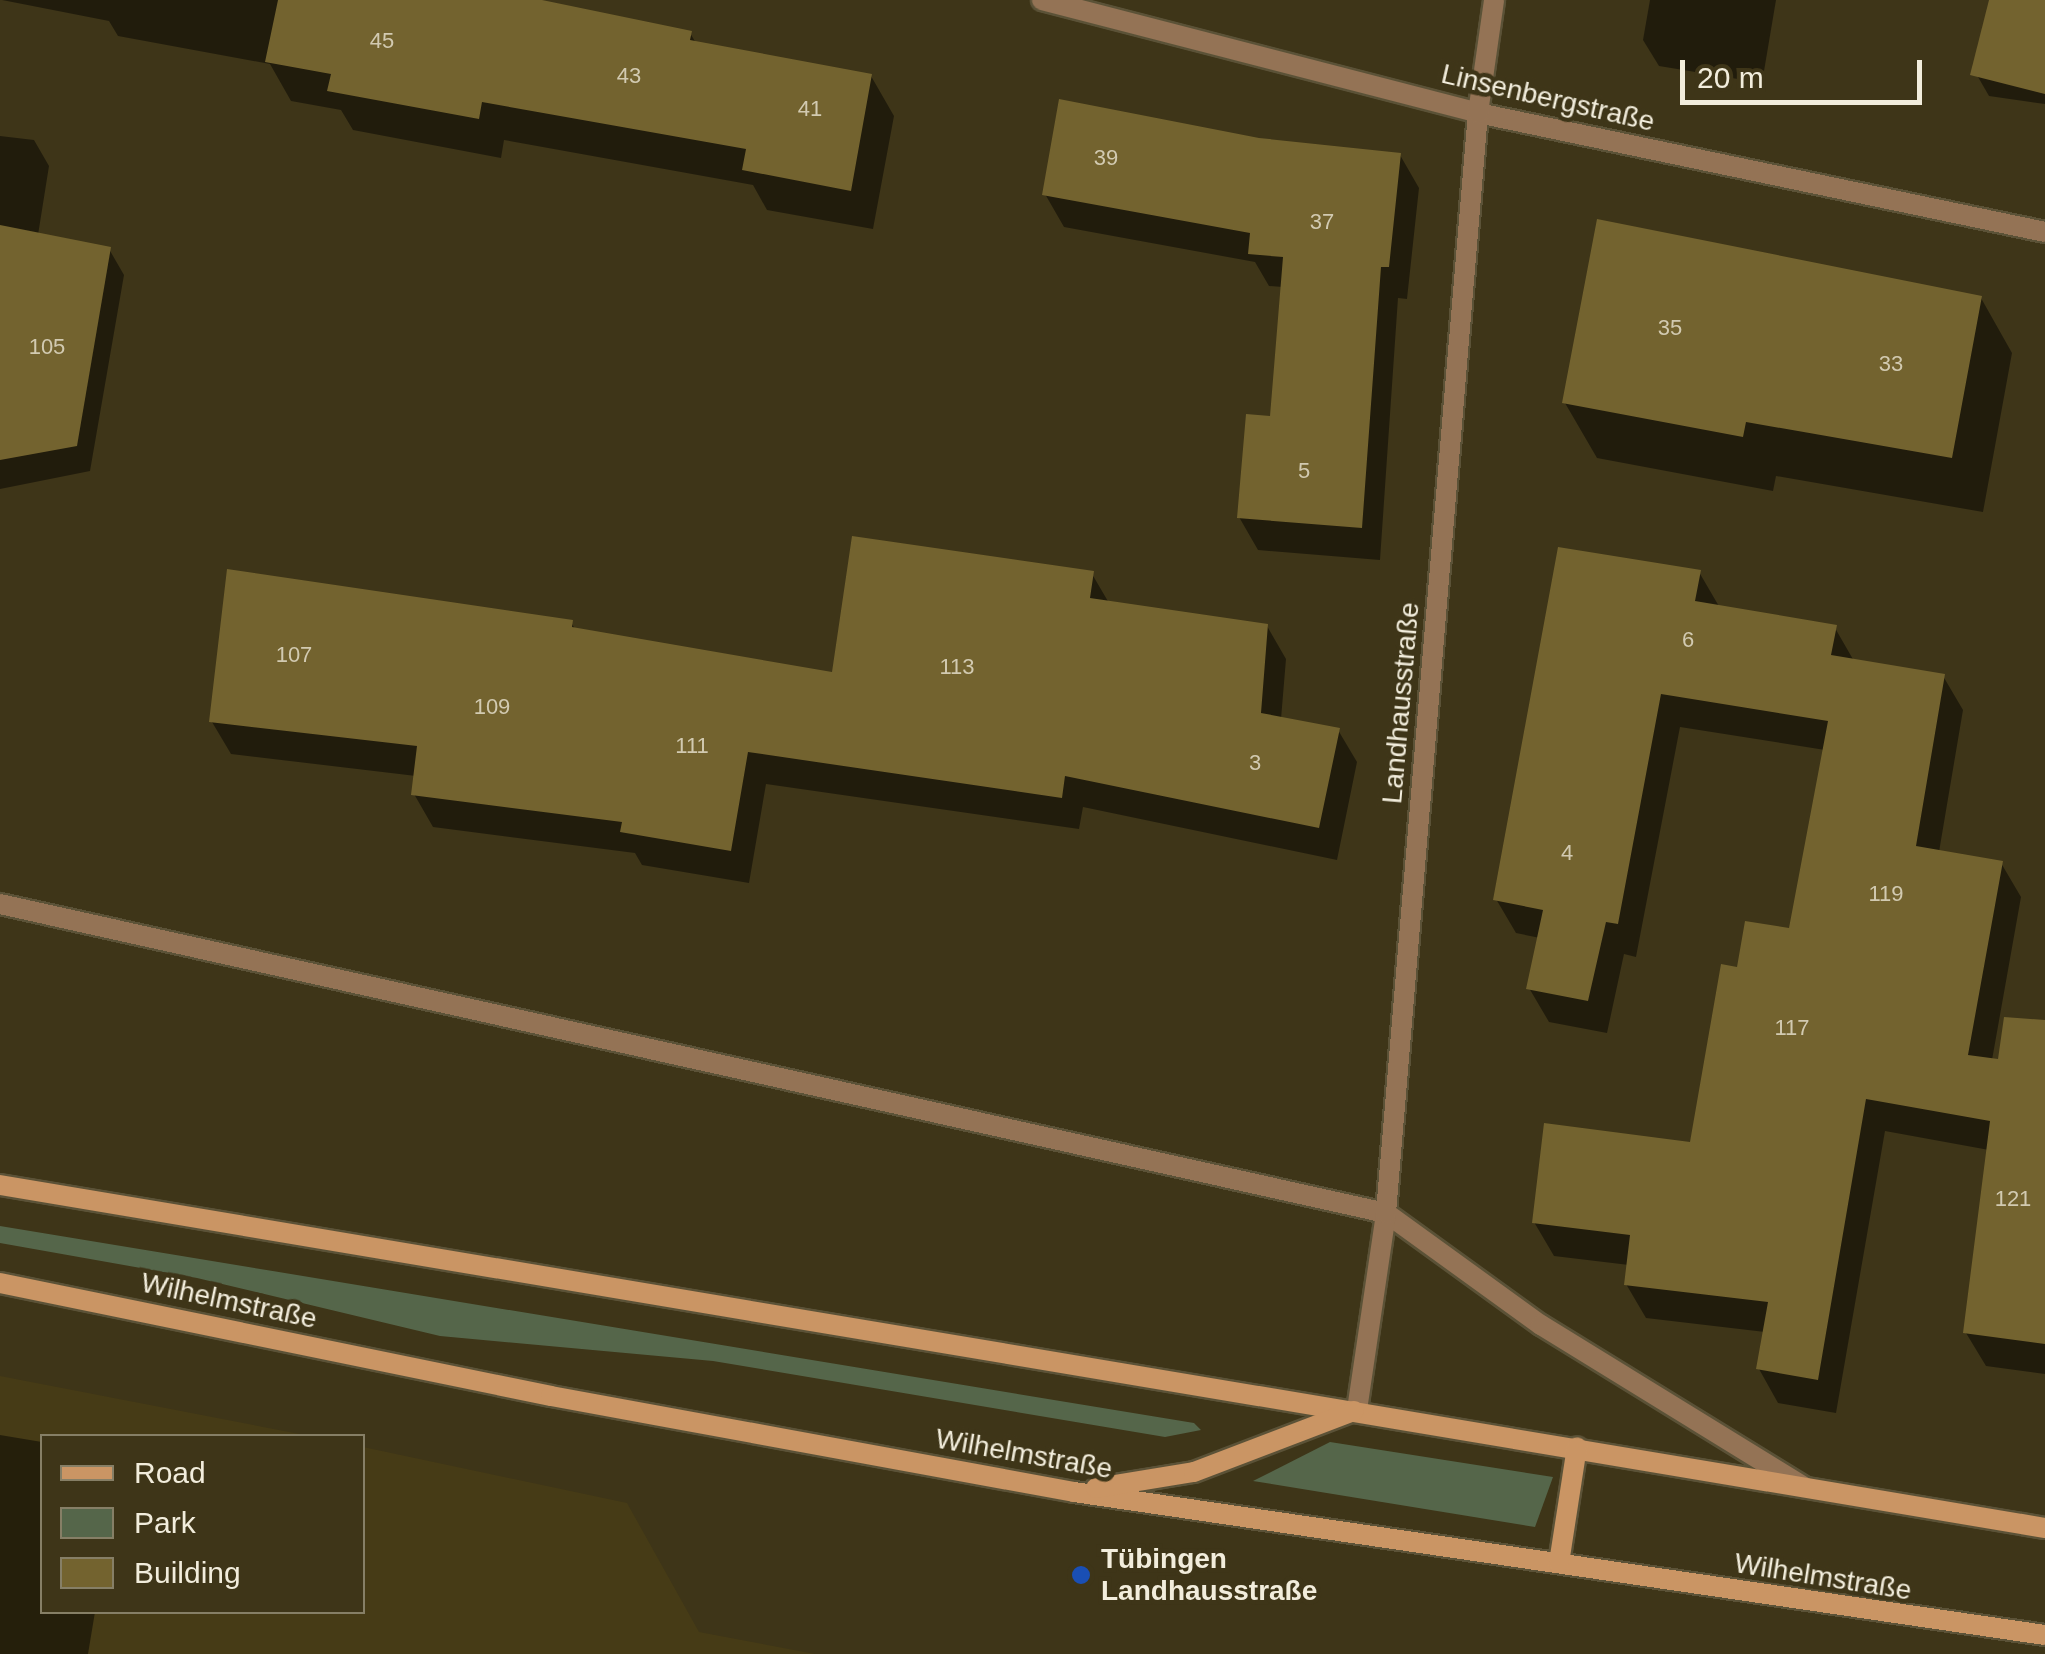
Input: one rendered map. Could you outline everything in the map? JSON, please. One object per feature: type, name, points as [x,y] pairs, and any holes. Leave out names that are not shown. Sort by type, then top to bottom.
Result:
[{"type":"main road","points":[[0,1186],[2045,1528]]},
{"type":"main road","name":"Wilhelmstraße","points":[[0,1284],[550,1396],[1074,1492],[2045,1635]]},
{"type":"main road","points":[[1074,1492],[1194,1472],[1357,1410]]},
{"type":"main road","points":[[1559,1563],[1578,1448]]},
{"type":"street","name":"Linsenbergstraße","points":[[1042,0],[1478,113],[2045,232]]},
{"type":"street","name":"Landhausstraße","points":[[1357,1410],[1386,1213],[1478,113],[1494,0]]},
{"type":"street","points":[[0,904],[1386,1213],[1541,1325],[1805,1488]]},
{"type":"shaded area","points":[[0,1376],[300,1434],[40,1434],[40,1614],[365,1614],[365,1447],[627,1503],[699,1632],[815,1654],[0,1654]]},
{"type":"green space","points":[[0,1226],[1194,1423],[1201,1430],[1165,1437],[713,1361],[440,1336],[197,1278],[0,1243]]},
{"type":"green space","points":[[1330,1442],[1553,1477],[1535,1527],[1253,1481]]},
{"type":"building","points":[[278,0],[542,0],[692,31],[690,40],[872,74],[851,191],[742,170],[746,149],[482,102],[479,119],[327,91],[331,74],[265,62]]},
{"type":"building","points":[[1989,0],[2045,0],[2045,94],[1970,75]]},
{"type":"building","points":[[1059,99],[1259,138],[1401,153],[1389,267],[1381,267],[1362,528],[1237,518],[1246,414],[1270,416],[1283,257],[1248,254],[1250,233],[1042,195]]},
{"type":"building","points":[[1597,219],[1982,296],[1952,458],[1746,422],[1743,437],[1562,403]]},
{"type":"building","points":[[0,225],[111,247],[77,446],[0,460]]},
{"type":"building","points":[[852,536],[1094,571],[1090,598],[1268,624],[1261,713],[1340,728],[1319,828],[1065,776],[1062,798],[748,752],[731,851],[620,832],[622,822],[411,795],[417,746],[209,722],[227,569],[573,620],[572,627],[832,672]]},
{"type":"building","points":[[1558,547],[1701,570],[1695,601],[1837,625],[1831,655],[1945,674],[1916,846],[2003,861],[1968,1055],[1998,1059],[2004,1017],[2045,1020],[2045,1344],[1963,1333],[1990,1121],[1866,1099],[1818,1380],[1756,1369],[1768,1302],[1624,1285],[1630,1235],[1532,1223],[1544,1123],[1690,1142],[1721,964],[1737,967],[1745,921],[1789,928],[1828,721],[1661,694],[1618,924],[1606,922],[1588,1001],[1526,989],[1543,910],[1493,900]]},
{"type":"place","name":"Tübingen Landhausstraße","points":[[1081,1575]]}]
